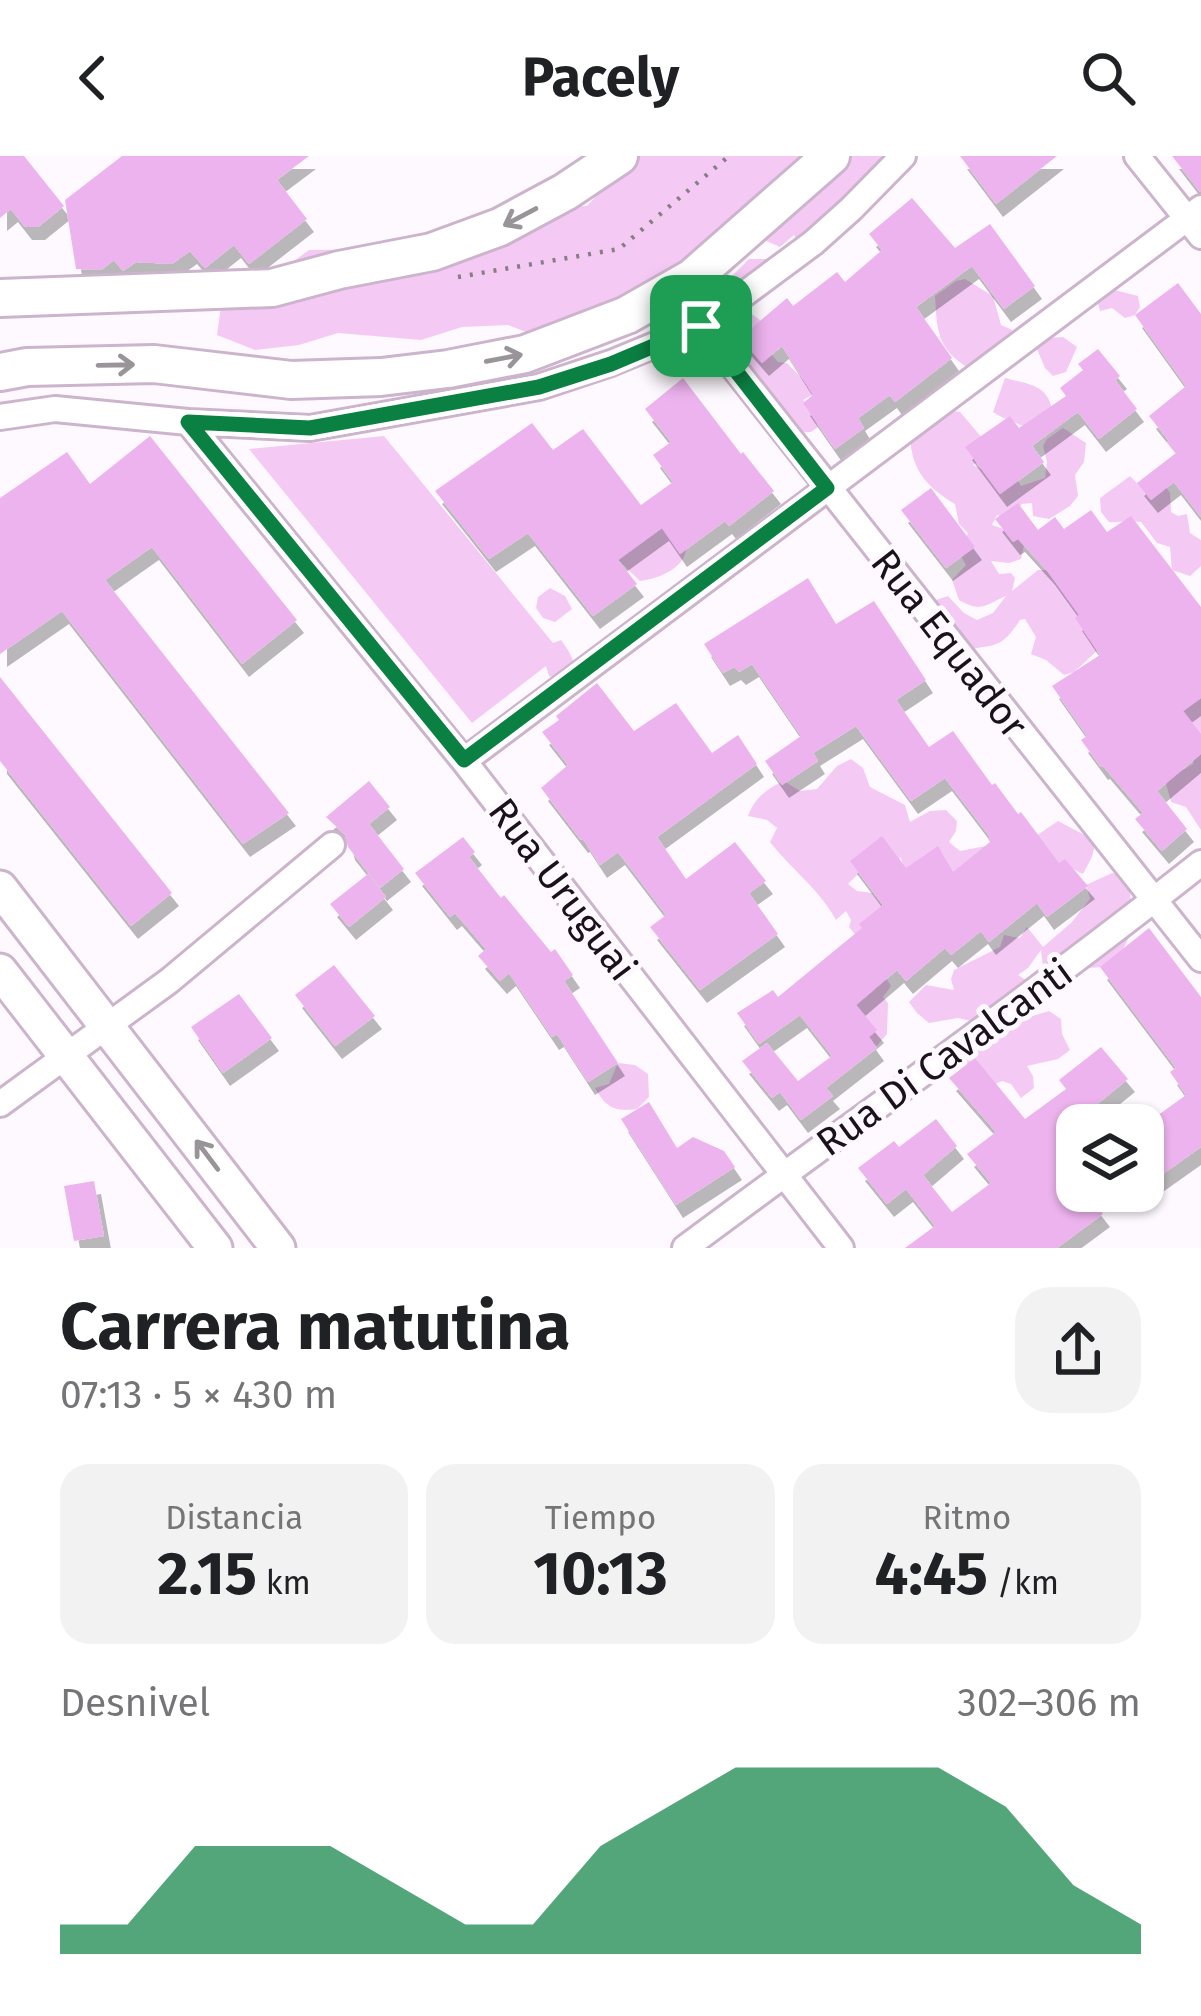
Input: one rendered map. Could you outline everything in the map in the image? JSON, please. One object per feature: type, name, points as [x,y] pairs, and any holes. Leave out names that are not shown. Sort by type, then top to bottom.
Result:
[{"type":"main road","points":[[0,298],[272,288],[432,252],[500,227],[620,156]]},
{"type":"main road","points":[[0,372],[26,367],[154,364],[291,380],[381,377],[448,370],[525,354],[627,315],[692,278],[831,156]]},
{"type":"main road","points":[[0,888],[278,1248]]},
{"type":"main road","points":[[0,971],[215,1248]]},
{"type":"street","points":[[0,417],[55,409],[310,428],[539,387],[611,364],[701,326],[813,244],[903,156]]},
{"type":"street","points":[[464,760],[827,488],[1196,221],[1137,156]]},
{"type":"street","name":"Rua Equador","points":[[701,326],[1201,959]]},
{"type":"street","name":"Rua Uruguai","points":[[188,422],[464,760],[841,1248]]},
{"type":"street","points":[[0,1104],[169,981],[332,845]]},
{"type":"street","name":"Rua Di Cavalcanti","points":[[685,1248],[1201,863]]},
{"type":"shaded area","points":[[633,156],[895,156],[799,245],[794,235],[780,247],[762,239],[688,272],[639,284],[612,311],[536,336],[508,325],[462,327],[421,340],[338,333],[299,345],[255,350],[217,335],[223,292],[276,274],[309,250],[389,249],[545,207],[587,206]]},
{"type":"shaded area","points":[[780,247],[784,260],[728,295],[724,284],[749,259],[773,259]]},
{"type":"shaded area","points":[[965,279],[993,296],[1001,325],[1012,330],[1012,342],[968,368],[941,338],[935,296]]},
{"type":"shaded area","points":[[1107,288],[1138,296],[1140,307],[1135,315],[1125,318],[1112,308],[1100,311],[1097,300]]},
{"type":"shaded area","points":[[738,314],[752,314],[760,320],[761,337],[770,352],[816,393],[803,400],[818,427],[811,432],[792,433],[720,340]]},
{"type":"shaded area","points":[[1063,337],[1077,347],[1066,372],[1053,376],[1036,347],[1047,338]]},
{"type":"shaded area","points":[[1005,378],[1035,386],[1050,401],[1052,410],[1031,430],[993,412]]},
{"type":"shaded area","points":[[947,410],[960,412],[989,446],[985,457],[973,465],[1015,477],[1021,486],[1045,478],[1043,446],[1063,428],[1086,443],[1084,462],[1075,475],[1078,496],[1070,506],[1049,519],[1033,516],[1032,503],[1022,504],[1009,518],[997,515],[992,525],[1021,535],[1025,541],[1021,559],[991,561],[999,574],[1011,573],[1015,578],[1012,591],[1038,570],[1049,570],[1078,607],[1097,651],[1074,672],[1064,675],[1031,654],[1036,637],[1025,619],[1000,642],[971,650],[927,603],[948,596],[977,620],[993,613],[1006,596],[973,606],[959,600],[952,580],[966,565],[959,553],[968,533],[959,524],[955,504],[929,485],[918,469],[910,438]]},
{"type":"shaded area","points":[[384,436],[553,643],[561,640],[577,668],[559,680],[549,676],[546,666],[472,723],[249,449]]},
{"type":"shaded area","points":[[1130,476],[1142,488],[1166,487],[1171,512],[1187,514],[1190,533],[1201,540],[1201,566],[1190,576],[1172,570],[1170,547],[1157,543],[1141,522],[1109,522],[1101,512],[1100,498]]},
{"type":"shaded area","points":[[653,519],[685,538],[686,547],[674,568],[640,581],[618,560],[624,544]]},
{"type":"shaded area","points":[[550,588],[565,596],[572,609],[555,622],[543,618],[536,608],[538,597]]},
{"type":"shaded area","points":[[1201,667],[1201,830],[1186,807],[1171,802],[1165,780],[1193,764],[1196,734],[1168,694]]},
{"type":"shaded area","points":[[851,759],[863,768],[870,787],[905,805],[910,822],[930,811],[946,810],[957,821],[949,842],[960,851],[996,844],[951,880],[904,871],[901,857],[890,866],[860,857],[859,873],[848,884],[872,893],[885,909],[858,938],[849,927],[846,911],[836,920],[770,842],[777,828],[748,816],[758,799],[778,784],[784,781],[800,791],[817,789],[837,766]]},
{"type":"shaded area","points":[[1058,821],[1096,841],[1092,857],[1083,874],[1071,868],[1043,879],[1033,838]]},
{"type":"shaded area","points":[[1112,873],[1128,876],[1131,902],[1122,918],[1131,933],[1115,966],[1068,965],[1052,972],[1043,967],[1041,950],[1018,975],[1032,984],[1034,1005],[1029,1017],[1049,1011],[1061,1019],[1070,1050],[1058,1059],[1027,1066],[1034,1088],[1021,1098],[1011,1084],[971,1079],[963,1066],[967,1053],[992,1026],[958,1018],[929,1023],[909,1002],[926,985],[954,990],[954,970],[1000,947],[1004,935],[1020,938],[1027,927],[1043,947],[1090,899],[1086,885]]},
{"type":"shaded area","points":[[877,963],[891,986],[883,997],[888,1003],[887,1034],[873,1050],[830,1021]]},
{"type":"shaded area","points":[[618,1063],[635,1065],[648,1074],[649,1097],[637,1109],[612,1107],[595,1088],[609,1084]]},
{"type":"building","points":[[0,156],[24,156],[64,206],[38,227],[25,227],[11,209],[0,218]]},
{"type":"building","points":[[122,156],[309,156],[277,180],[307,219],[249,264],[234,245],[205,268],[190,251],[172,264],[136,262],[123,271],[114,260],[101,270],[76,269],[65,200]]},
{"type":"building","points":[[960,156],[1057,156],[996,204]]},
{"type":"building","points":[[1172,156],[1201,156],[1201,192],[1200,192]]},
{"type":"building","points":[[912,198],[955,248],[990,224],[1035,286],[1004,309],[972,266],[916,307],[952,358],[895,402],[890,395],[858,418],[864,428],[835,449],[803,403],[813,395],[782,346],[762,363],[740,338],[787,298],[793,306],[837,272],[845,282],[882,250],[869,234]]},
{"type":"building","points":[[1178,283],[1201,314],[1201,517],[1174,482],[1151,500],[1137,483],[1176,453],[1149,416],[1186,386],[1135,315]]},
{"type":"building","points":[[1098,349],[1120,376],[1115,380],[1137,409],[1099,439],[1078,412],[1032,446],[1044,462],[1000,494],[965,447],[1010,416],[1019,428],[1066,396],[1060,388],[1083,370],[1078,364]]},
{"type":"building","points":[[683,378],[774,491],[729,526],[725,521],[680,554],[662,528],[618,560],[637,584],[593,616],[528,533],[489,559],[435,491],[532,423],[553,450],[583,429],[641,505],[673,482],[653,455],[671,442],[645,409]]},
{"type":"building","points":[[150,436],[297,620],[242,664],[152,547],[105,580],[289,813],[243,844],[62,611],[0,654],[0,498],[67,452],[90,484]]},
{"type":"building","points":[[931,488],[975,547],[946,568],[901,510]]},
{"type":"building","points":[[1018,503],[1038,530],[1055,517],[1064,529],[1091,510],[1107,532],[1131,516],[1201,607],[1201,698],[1183,711],[1201,734],[1201,754],[1157,791],[1187,829],[1162,851],[1135,819],[1143,813],[1081,740],[1087,736],[1052,686],[1100,655],[1048,572],[995,519]]},
{"type":"building","points":[[808,578],[836,624],[874,601],[926,680],[896,700],[929,747],[953,731],[1059,863],[1065,859],[1088,886],[1047,917],[1037,903],[989,942],[981,931],[951,955],[945,948],[906,981],[897,970],[856,1005],[877,1030],[869,1037],[877,1048],[826,1088],[833,1096],[801,1120],[780,1092],[772,1098],[742,1061],[767,1043],[798,1081],[832,1056],[800,1015],[759,1044],[737,1013],[773,990],[778,997],[883,905],[850,861],[882,836],[906,868],[938,846],[953,872],[990,842],[945,778],[911,801],[856,726],[813,753],[818,761],[782,785],[765,761],[801,736],[752,664],[739,672],[734,667],[723,673],[704,644]]},
{"type":"building","points":[[0,677],[172,893],[131,926],[0,761]]},
{"type":"building","points":[[597,683],[634,731],[676,703],[712,753],[738,735],[757,764],[657,837],[686,879],[735,842],[766,881],[749,893],[778,934],[700,990],[650,927],[666,915],[618,852],[600,865],[541,788],[568,765],[542,732]]},
{"type":"building","points":[[369,781],[390,807],[369,824],[404,869],[380,888],[348,847],[345,835],[326,817]]},
{"type":"building","points":[[463,837],[475,852],[469,857],[501,898],[504,895],[551,952],[555,949],[573,975],[564,981],[618,1063],[588,1082],[509,973],[500,981],[478,956],[486,949],[455,913],[450,917],[415,873]]},
{"type":"building","points":[[368,874],[386,897],[349,927],[330,904]]},
{"type":"building","points":[[1149,928],[1201,997],[1201,1147],[1164,1173],[1164,1111],[1186,1095],[1170,1072],[1176,1068],[1100,967]]},
{"type":"building","points":[[334,965],[375,1016],[335,1046],[295,995]]},
{"type":"building","points":[[239,994],[272,1038],[223,1073],[191,1027]]},
{"type":"building","points":[[1101,1047],[1128,1079],[1097,1104],[1056,1104],[1056,1212],[1103,1214],[1057,1248],[905,1248],[935,1226],[906,1189],[887,1204],[858,1168],[894,1141],[899,1147],[936,1119],[957,1146],[923,1175],[952,1212],[991,1183],[967,1154],[996,1132],[949,1078],[975,1058],[1025,1119],[1066,1089],[1059,1080]]},
{"type":"building","points":[[649,1102],[677,1148],[693,1137],[724,1151],[735,1167],[676,1205],[621,1119]]},
{"type":"building","points":[[94,1181],[104,1236],[74,1241],[64,1186]]},
{"type":"route","points":[[701,326],[827,488],[464,760],[188,422],[310,428],[539,387],[611,364],[701,326]]}]
